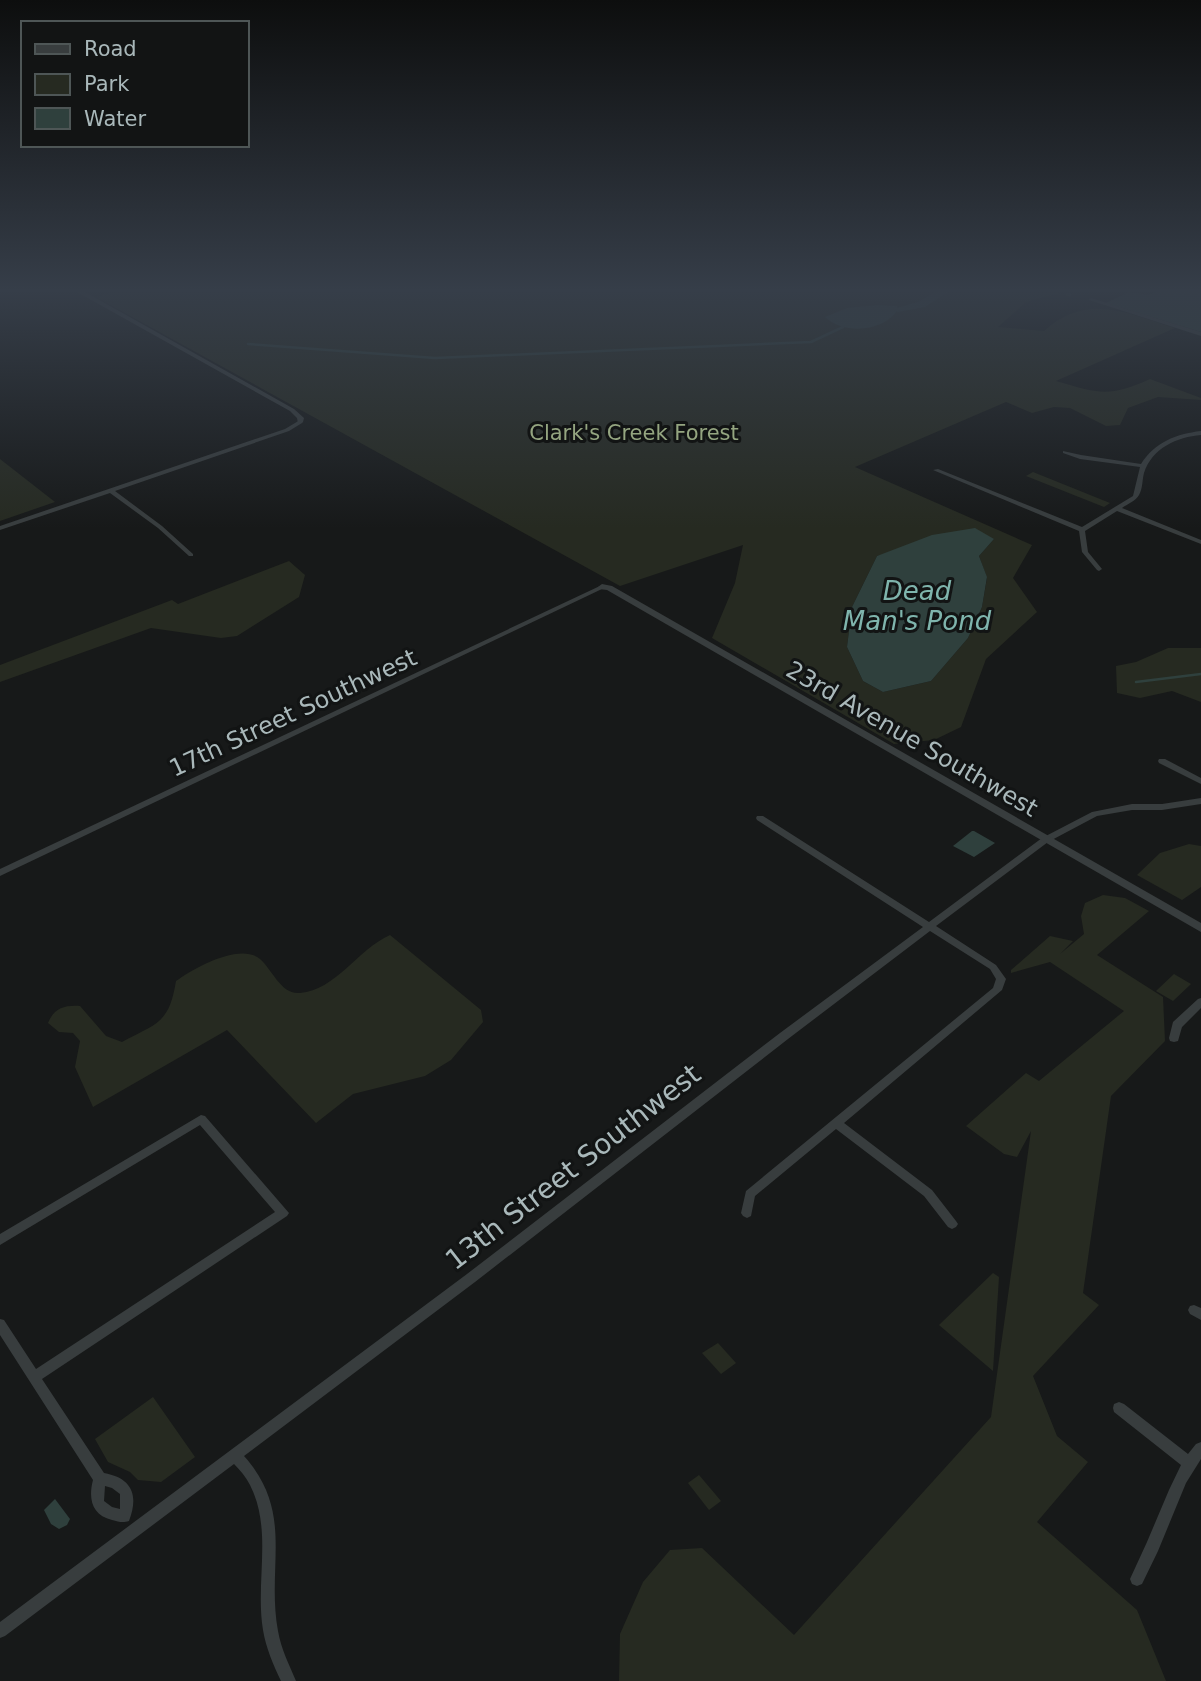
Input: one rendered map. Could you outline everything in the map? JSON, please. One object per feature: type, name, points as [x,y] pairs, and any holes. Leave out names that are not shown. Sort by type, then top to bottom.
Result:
[{"type":"street","points":[[0,528],[287,430],[300,422],[301,418],[292,410],[221,370]]},
{"type":"street","points":[[1082,530],[1118,509],[1138,493],[1143,466],[1150,453],[1181,436],[1201,433]]},
{"type":"street","points":[[1065,452],[1080,457],[1143,466]]},
{"type":"street","points":[[936,470],[1082,530]]},
{"type":"street","points":[[110,490],[191,555]]},
{"type":"street","points":[[1118,509],[1201,542]]},
{"type":"street","points":[[1082,530],[1085,552],[1099,569]]},
{"type":"street","name":"23rd Avenue Southwest","points":[[602,587],[609,588],[757,672],[1201,928]]},
{"type":"street","name":"17th Street Southwest","points":[[0,873],[602,587]]},
{"type":"street","points":[[1162,761],[1201,781]]},
{"type":"street","name":"13th Street Southwest","points":[[0,1631],[1045,840],[1095,814],[1132,807],[1162,807],[1201,801]]},
{"type":"street","points":[[747,1213],[750,1194],[1000,985],[998,972],[993,967],[760,818]]},
{"type":"street","points":[[1174,1038],[1177,1025],[1201,1002]]},
{"type":"street","points":[[0,1240],[201,1119],[282,1213],[34,1377]]},
{"type":"street","points":[[836,1123],[928,1193],[951,1224]]},
{"type":"street","points":[[0,1324],[100,1479],[118,1483],[124,1489],[128,1504],[124,1516]]},
{"type":"street","points":[[1119,1408],[1189,1463]]},
{"type":"street","points":[[1137,1578],[1157,1540],[1189,1463],[1201,1448]]},
{"type":"street","points":[[235,1455],[255,1480],[263,1500],[268,1523],[269,1629],[275,1656],[289,1681]]},
{"type":"street","points":[[100,1479],[96,1498],[100,1506],[106,1513],[124,1516],[134,1531]]},
{"type":"green space","name":"Clark's Creek Forest","points":[[229,370],[1080,370],[1056,381],[1103,392],[1124,389],[1150,379],[1201,398],[1158,397],[1128,408],[1120,425],[1106,426],[1070,408],[1054,407],[1032,413],[1006,402],[855,467],[1032,545],[1013,578],[1037,612],[986,659],[961,727],[934,740],[894,744],[712,638],[735,583],[743,545],[620,586]],"holes":[[[994,539],[979,556],[987,578],[982,607],[968,638],[931,681],[883,692],[863,681],[847,647],[852,607],[877,556]]]},
{"type":"green space","points":[[0,459],[55,502],[0,521]]},
{"type":"green space","points":[[1033,472],[1110,503],[1104,507],[1026,476]]},
{"type":"green space","points":[[289,561],[305,575],[299,597],[237,636],[221,638],[151,628],[0,682],[0,665],[172,600],[178,604]]},
{"type":"green space","points":[[1168,648],[1201,648],[1201,702],[1172,691],[1140,698],[1117,693],[1116,666],[1136,662]]},
{"type":"green space","points":[[1189,844],[1201,846],[1201,887],[1182,900],[1137,875],[1160,853]]},
{"type":"green space","points":[[1103,895],[1125,898],[1149,911],[1097,955],[1163,997],[1165,1041],[1111,1096],[1083,1293],[1099,1305],[1033,1376],[1057,1436],[1088,1462],[1037,1522],[1137,1610],[1166,1681],[619,1681],[620,1634],[643,1582],[670,1550],[702,1548],[794,1635],[991,1417],[1031,1131],[1017,1157],[1004,1154],[966,1126],[1026,1073],[1039,1081],[1124,1011],[1050,962],[1011,973],[1011,970],[1050,936],[1073,941],[1060,954],[1084,934],[1081,916],[1085,903]]},
{"type":"green space","points":[[390,935],[481,1010],[483,1022],[451,1060],[425,1076],[353,1094],[316,1123],[227,1030],[93,1107],[75,1067],[80,1041],[73,1033],[59,1032],[48,1023],[53,1014],[61,1009],[80,1006],[106,1036],[122,1042],[160,1020],[170,1006],[176,981],[217,959],[241,953],[251,955],[260,959],[287,990],[300,993],[325,985],[378,941]]},
{"type":"green space","points":[[1174,974],[1191,984],[1173,1001],[1156,991]]},
{"type":"green space","points":[[993,1273],[999,1277],[993,1371],[939,1325]]},
{"type":"green space","points":[[718,1343],[736,1363],[721,1374],[702,1353]]},
{"type":"green space","points":[[153,1397],[195,1457],[161,1482],[138,1480],[130,1472],[108,1462],[95,1439]]},
{"type":"green space","points":[[699,1475],[721,1501],[709,1510],[688,1483]]},
{"type":"water","name":"Dead Man's Pond","points":[[975,528],[994,539],[979,556],[987,577],[982,607],[968,638],[931,681],[883,692],[863,681],[847,647],[852,607],[877,556],[932,535]]},
{"type":"water","points":[[972,831],[995,843],[974,857],[953,846]]},
{"type":"water","points":[[55,1499],[70,1519],[67,1525],[59,1529],[51,1524],[44,1510]]},
{"type":"waterway","points":[[1136,682],[1201,674]]}]
